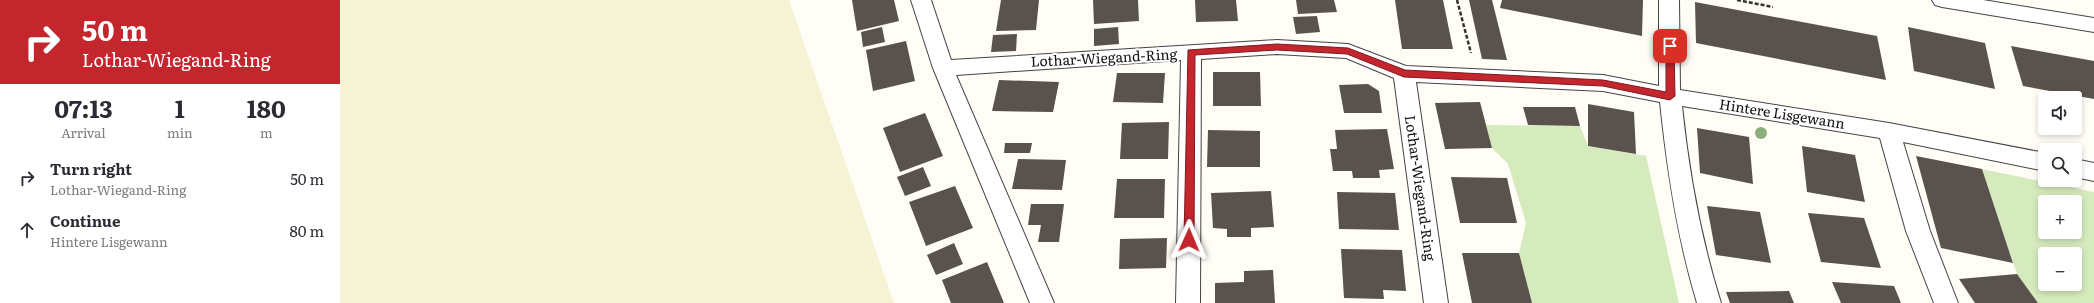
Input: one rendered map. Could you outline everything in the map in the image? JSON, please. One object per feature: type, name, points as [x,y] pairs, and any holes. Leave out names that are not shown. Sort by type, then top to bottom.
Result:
[{"type":"street","points":[[921,0],[943,68],[1042,303]]},
{"type":"street","points":[[1669,0],[1670,96],[1685,211],[1698,270],[1708,303]]},
{"type":"street","points":[[1942,0],[2094,25]]},
{"type":"street","name":"Lothar-Wiegand-Ring","points":[[943,68],[1277,47],[1348,51],[1404,74],[1518,79]]},
{"type":"street","points":[[1188,303],[1191,52]]},
{"type":"street","name":"Lothar-Wiegand-Ring","points":[[1404,74],[1436,303]]},
{"type":"street","name":"Hintere Lisgewann","points":[[1518,79],[1603,83],[1670,96],[1889,131],[2038,161]]},
{"type":"street","points":[[1889,131],[1918,230],[1946,303]]},
{"type":"street","points":[[2082,169],[2094,172]]},
{"type":"path","points":[[1457,0],[1477,77]]},
{"type":"path","points":[[1737,0],[1773,7]]},
{"type":"shaded area","points":[[340,0],[789,0],[894,303],[340,303]]},
{"type":"green space","points":[[1486,125],[1580,126],[1588,146],[1646,156],[1679,303],[1532,303],[1519,253],[1526,223],[1508,164],[1492,148]]},
{"type":"green space","points":[[1982,169],[2038,180],[2038,187],[2070,187],[2094,192],[2094,303],[2038,303],[2017,274]]},
{"type":"building","points":[[852,0],[894,0],[899,21],[857,31]]},
{"type":"building","points":[[1001,0],[1039,0],[1036,30],[996,31]]},
{"type":"building","points":[[1093,0],[1138,0],[1139,21],[1094,24]]},
{"type":"building","points":[[1195,0],[1236,0],[1238,21],[1196,22]]},
{"type":"building","points":[[1296,0],[1334,0],[1337,12],[1298,14]]},
{"type":"building","points":[[1395,0],[1443,0],[1453,49],[1402,49]]},
{"type":"building","points":[[1469,0],[1492,0],[1507,60],[1482,59]]},
{"type":"building","points":[[1502,0],[1643,0],[1642,36],[1500,8]]},
{"type":"building","points":[[1695,2],[1877,36],[1886,80],[1696,43]]},
{"type":"building","points":[[1317,16],[1320,32],[1296,34],[1293,17]]},
{"type":"building","points":[[882,27],[885,42],[863,47],[861,32]]},
{"type":"building","points":[[1118,27],[1119,44],[1094,46],[1094,29]]},
{"type":"building","points":[[1908,27],[1985,43],[1995,89],[1914,71]]},
{"type":"building","points":[[1017,34],[1016,51],[991,52],[993,35]]},
{"type":"building","points":[[906,41],[915,81],[873,91],[866,50]]},
{"type":"building","points":[[2011,46],[2094,61],[2094,99],[2082,97],[2082,91],[2050,91],[2023,86]]},
{"type":"building","points":[[1213,72],[1260,72],[1261,106],[1213,106]]},
{"type":"building","points":[[1117,73],[1165,73],[1163,103],[1113,102]]},
{"type":"building","points":[[999,80],[1059,82],[1053,112],[992,111]]},
{"type":"building","points":[[1368,84],[1379,91],[1382,113],[1344,113],[1339,85]]},
{"type":"building","points":[[1480,102],[1492,148],[1445,149],[1435,103]]},
{"type":"building","points":[[1588,104],[1634,112],[1636,154],[1588,146]]},
{"type":"building","points":[[1523,107],[1575,107],[1580,126],[1528,125]]},
{"type":"building","points":[[925,113],[943,156],[900,172],[883,128]]},
{"type":"building","points":[[1169,122],[1168,159],[1120,159],[1122,123]]},
{"type":"building","points":[[1697,128],[1749,137],[1753,184],[1700,173]]},
{"type":"building","points":[[1387,129],[1394,169],[1379,170],[1380,178],[1353,178],[1352,171],[1333,171],[1330,149],[1337,149],[1335,130]]},
{"type":"building","points":[[1208,130],[1260,131],[1260,167],[1207,167]]},
{"type":"building","points":[[1005,143],[1032,143],[1030,153],[1004,153]]},
{"type":"building","points":[[1802,146],[1855,155],[1865,202],[1807,192]]},
{"type":"building","points":[[1916,156],[1982,169],[2013,263],[1941,248]]},
{"type":"building","points":[[1018,159],[1066,160],[1062,190],[1012,189]]},
{"type":"building","points":[[923,167],[931,186],[905,196],[897,177]]},
{"type":"building","points":[[1451,177],[1507,178],[1517,223],[1460,223]]},
{"type":"building","points":[[1117,179],[1165,179],[1164,218],[1114,218]]},
{"type":"building","points":[[955,186],[973,228],[926,246],[909,202]]},
{"type":"building","points":[[1271,191],[1274,227],[1251,228],[1251,237],[1227,237],[1227,229],[1213,228],[1211,193]]},
{"type":"building","points":[[1337,192],[1395,193],[1399,230],[1339,229]]},
{"type":"building","points":[[1031,204],[1064,204],[1059,242],[1038,242],[1041,225],[1028,225]]},
{"type":"building","points":[[1707,206],[1760,212],[1771,263],[1716,255]]},
{"type":"building","points":[[1808,213],[1864,218],[1881,268],[1821,262]]},
{"type":"building","points":[[1167,238],[1166,268],[1119,269],[1120,239]]},
{"type":"building","points":[[954,243],[963,264],[936,275],[927,255]]},
{"type":"building","points":[[1341,249],[1402,250],[1406,291],[1383,290],[1384,299],[1344,298]]},
{"type":"building","points":[[1462,253],[1519,253],[1532,303],[1472,303]]},
{"type":"building","points":[[987,262],[1004,303],[951,303],[942,280]]},
{"type":"building","points":[[1273,270],[1275,303],[1215,303],[1215,283],[1244,282],[1244,271]]},
{"type":"building","points":[[2017,274],[2038,303],[1975,303],[1959,279]]},
{"type":"building","points":[[1832,282],[1894,286],[1901,303],[1841,303]]},
{"type":"building","points":[[1789,291],[1794,303],[1730,303],[1726,292]]},
{"type":"route","points":[[1189,240],[1191,52],[1277,47],[1348,51],[1404,74],[1603,83],[1670,96],[1670,46]]}]
